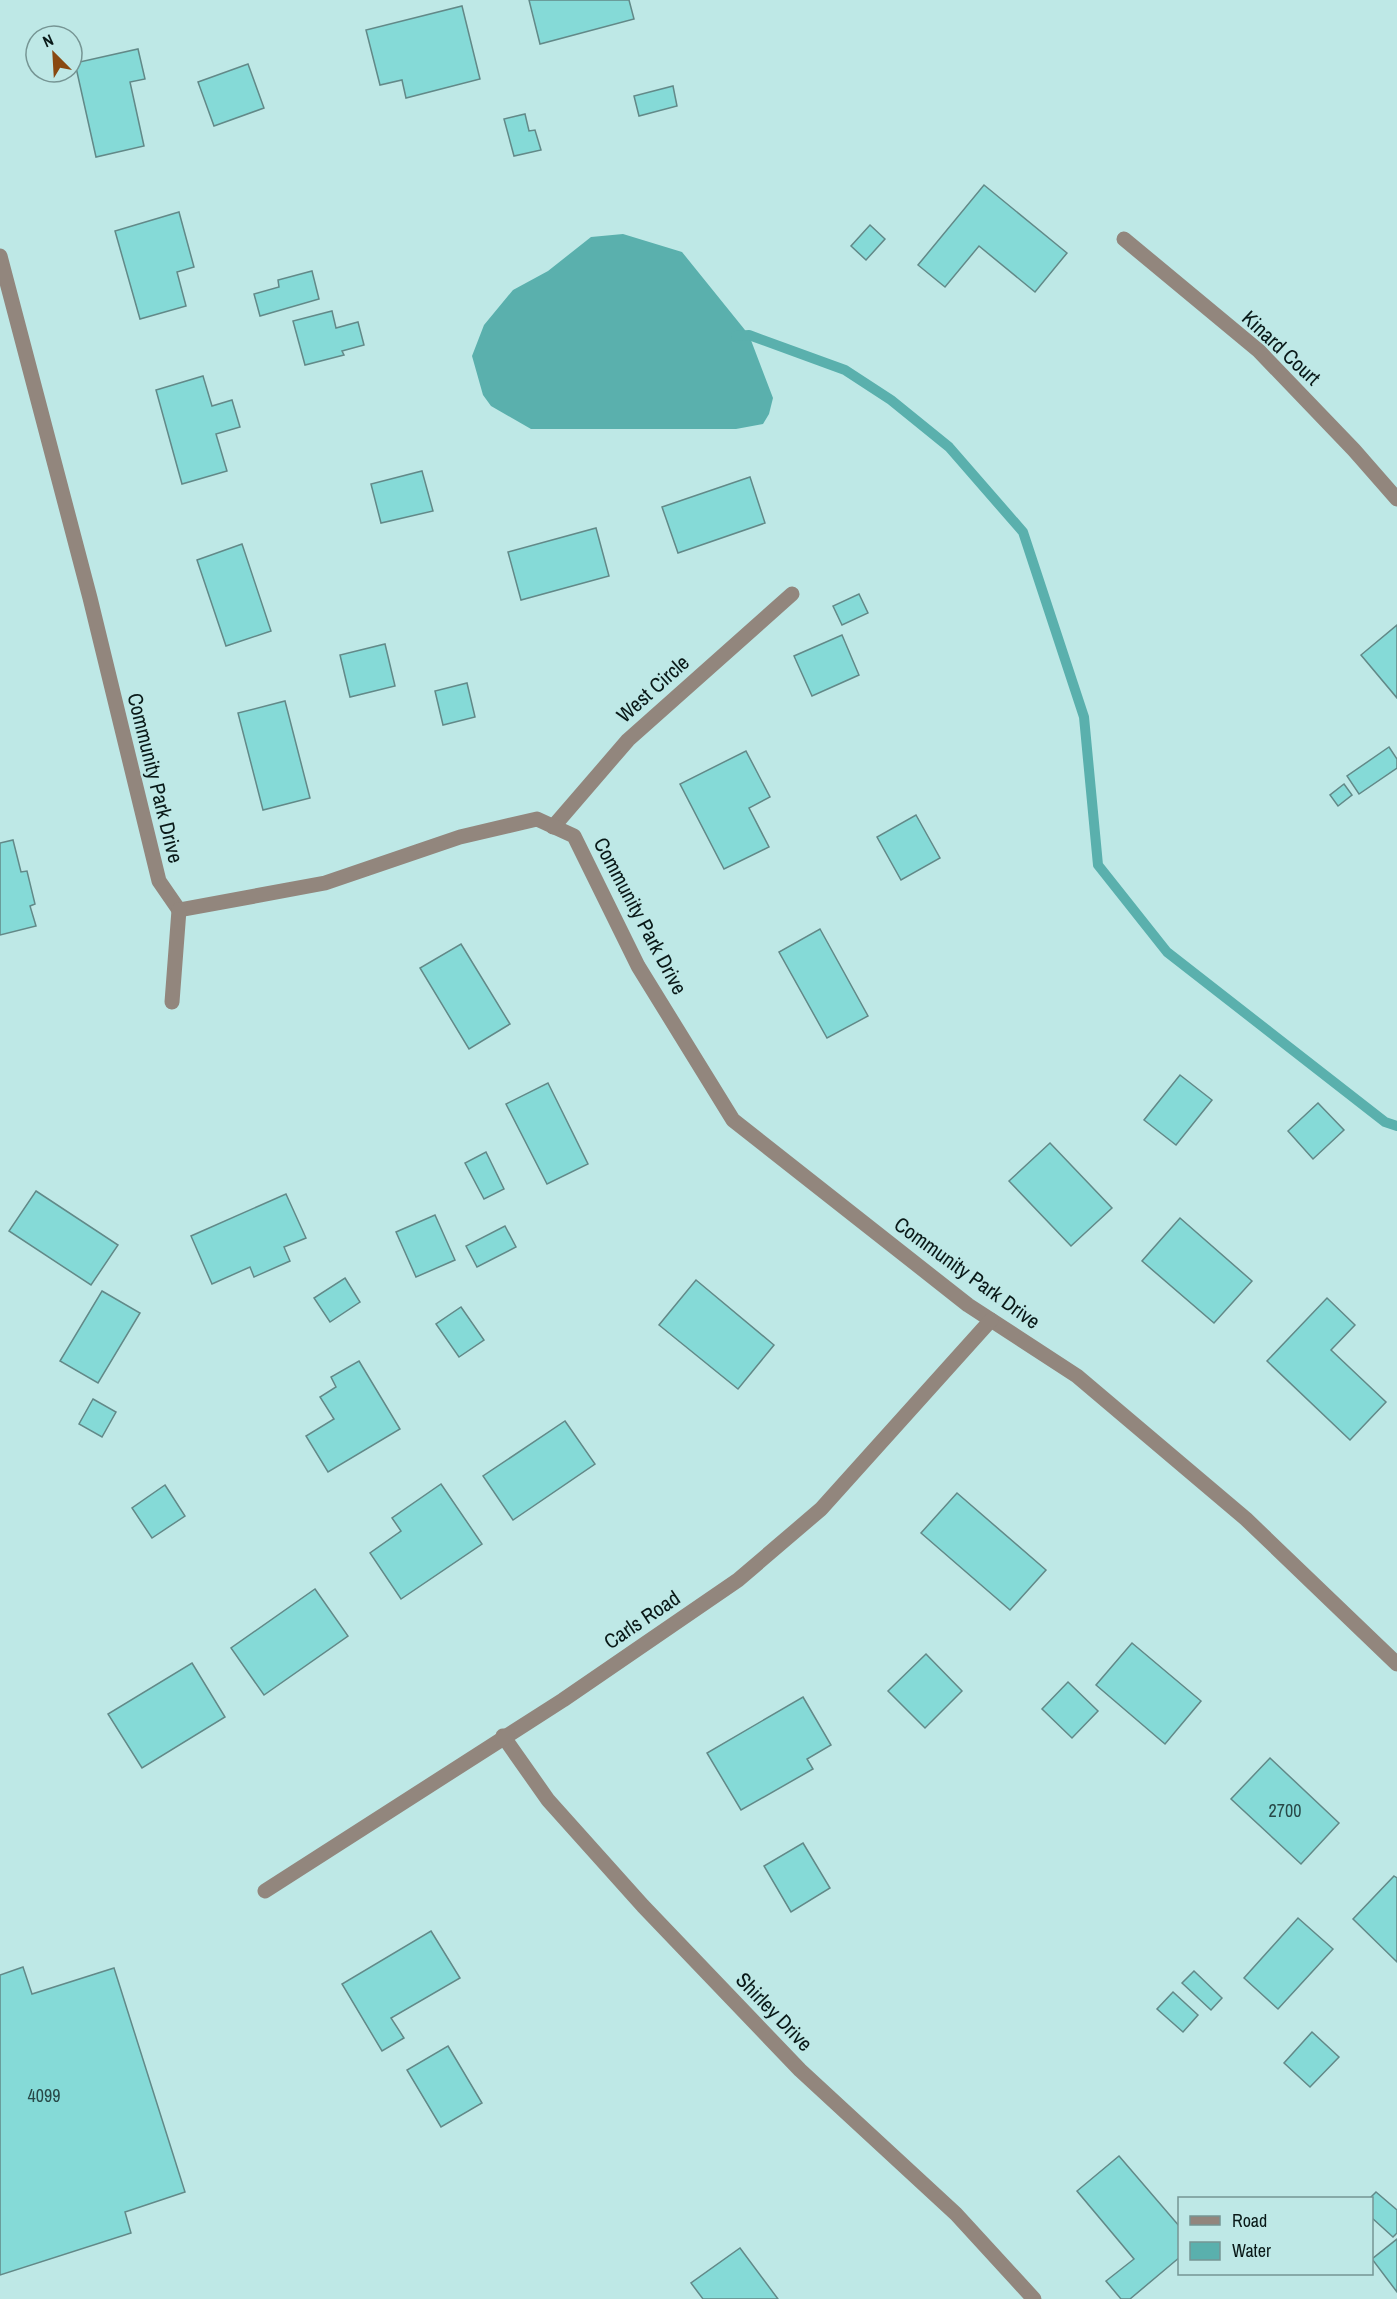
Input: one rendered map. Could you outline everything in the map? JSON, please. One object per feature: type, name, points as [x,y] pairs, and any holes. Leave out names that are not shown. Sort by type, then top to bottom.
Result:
[{"type":"street","name":"Kinard Court","points":[[1124,240],[1259,351],[1354,450],[1397,499]]},
{"type":"street","name":"Community Park Drive","points":[[0,256],[90,598],[159,880],[179,910],[326,883],[460,837],[537,819],[574,837],[638,966],[733,1120],[968,1305],[1077,1376],[1246,1520],[1397,1664]]},
{"type":"street","name":"West Circle","points":[[553,827],[628,740],[792,594]]},
{"type":"street","points":[[172,1002],[179,910]]},
{"type":"street","name":"Carls Road","points":[[265,1891],[503,1736],[563,1700],[738,1580],[821,1509],[991,1320]]},
{"type":"street","name":"Shirley Drive","points":[[503,1736],[548,1800],[643,1906],[800,2070],[956,2214],[1034,2299]]},
{"type":"water","points":[[623,234],[682,252],[749,335],[773,398],[769,414],[763,424],[736,429],[531,429],[491,406],[483,395],[472,356],[484,325],[513,290],[548,271],[591,237]]},
{"type":"building","points":[[529,0],[629,0],[634,19],[540,44]]},
{"type":"building","points":[[462,6],[480,79],[406,98],[402,80],[380,85],[366,30]]},
{"type":"building","points":[[138,49],[145,79],[130,82],[144,146],[96,157],[80,84],[84,84],[84,61]]},
{"type":"building","points":[[248,64],[264,108],[214,126],[198,82]]},
{"type":"building","points":[[673,86],[677,106],[639,116],[634,96]]},
{"type":"building","points":[[525,114],[529,131],[535,130],[541,150],[514,156],[504,119]]},
{"type":"building","points":[[984,185],[1067,253],[1035,292],[979,246],[945,287],[918,265]]},
{"type":"building","points":[[179,212],[194,267],[177,272],[186,306],[140,319],[115,231]]},
{"type":"building","points":[[870,225],[885,239],[866,260],[851,246]]},
{"type":"building","points":[[312,271],[319,299],[260,316],[254,294],[279,287],[278,280]]},
{"type":"building","points":[[332,311],[336,328],[358,322],[364,345],[342,351],[344,355],[305,365],[293,321]]},
{"type":"building","points":[[203,376],[212,406],[232,400],[240,427],[216,434],[227,471],[182,484],[156,390]]},
{"type":"building","points":[[422,471],[433,511],[381,523],[371,484]]},
{"type":"building","points":[[750,477],[765,523],[678,553],[662,507]]},
{"type":"building","points":[[596,528],[609,576],[521,600],[508,552]]},
{"type":"building","points":[[242,544],[271,631],[226,646],[197,560]]},
{"type":"building","points":[[859,594],[868,613],[842,625],[833,606]]},
{"type":"building","points":[[1397,625],[1397,698],[1361,655]]},
{"type":"building","points":[[842,635],[859,675],[812,696],[794,656]]},
{"type":"building","points":[[385,644],[395,686],[350,697],[340,655]]},
{"type":"building","points":[[467,683],[475,717],[443,725],[435,691]]},
{"type":"building","points":[[285,701],[310,798],[263,810],[238,713]]},
{"type":"building","points":[[1389,747],[1397,759],[1397,768],[1359,794],[1347,776]]},
{"type":"building","points":[[746,751],[770,797],[749,808],[769,847],[724,869],[680,784]]},
{"type":"building","points":[[1344,784],[1352,795],[1338,806],[1330,795]]},
{"type":"building","points":[[916,815],[940,858],[901,880],[877,837]]},
{"type":"building","points":[[13,840],[21,872],[27,871],[35,904],[30,906],[36,926],[0,935],[0,843]]},
{"type":"building","points":[[820,929],[868,1016],[827,1038],[779,952]]},
{"type":"building","points":[[461,944],[510,1024],[469,1049],[420,968]]},
{"type":"building","points":[[1180,1075],[1212,1100],[1176,1145],[1144,1120]]},
{"type":"building","points":[[548,1083],[588,1164],[547,1184],[506,1104]]},
{"type":"building","points":[[1318,1103],[1344,1130],[1313,1159],[1288,1131]]},
{"type":"building","points":[[1050,1143],[1112,1208],[1071,1246],[1009,1181]]},
{"type":"building","points":[[486,1152],[504,1189],[484,1199],[465,1163]]},
{"type":"building","points":[[36,1191],[118,1245],[91,1285],[9,1231]]},
{"type":"building","points":[[286,1194],[306,1238],[284,1247],[290,1261],[254,1277],[250,1267],[212,1284],[191,1236]]},
{"type":"building","points":[[435,1215],[455,1260],[416,1277],[396,1232]]},
{"type":"building","points":[[1180,1218],[1252,1281],[1214,1323],[1142,1261]]},
{"type":"building","points":[[505,1226],[516,1247],[477,1267],[466,1246]]},
{"type":"building","points":[[345,1278],[360,1302],[330,1322],[314,1298]]},
{"type":"building","points":[[696,1280],[774,1345],[738,1389],[659,1325]]},
{"type":"building","points":[[102,1291],[140,1313],[98,1383],[60,1361]]},
{"type":"building","points":[[1327,1298],[1355,1325],[1331,1350],[1386,1402],[1350,1440],[1267,1361]]},
{"type":"building","points":[[461,1307],[484,1340],[459,1357],[436,1324]]},
{"type":"building","points":[[359,1361],[400,1429],[328,1472],[306,1436],[334,1419],[320,1397],[336,1387],[331,1377]]},
{"type":"building","points":[[93,1399],[116,1412],[102,1437],[79,1424]]},
{"type":"building","points":[[565,1421],[595,1464],[513,1520],[483,1476]]},
{"type":"building","points":[[441,1484],[482,1544],[401,1599],[370,1553],[401,1531],[392,1518]]},
{"type":"building","points":[[165,1485],[185,1516],[152,1538],[132,1508]]},
{"type":"building","points":[[957,1493],[1046,1570],[1010,1610],[921,1533]]},
{"type":"building","points":[[315,1589],[348,1636],[264,1695],[231,1648]]},
{"type":"building","points":[[1132,1643],[1201,1701],[1165,1744],[1096,1685]]},
{"type":"building","points":[[926,1654],[962,1691],[925,1728],[888,1691]]},
{"type":"building","points":[[192,1663],[225,1717],[142,1768],[108,1714]]},
{"type":"building","points":[[1068,1682],[1098,1711],[1072,1738],[1042,1709]]},
{"type":"building","points":[[803,1697],[831,1745],[807,1759],[813,1769],[741,1810],[707,1753]]},
{"type":"building","points":[[1270,1758],[1339,1823],[1301,1864],[1231,1799]]},
{"type":"building","points":[[803,1843],[830,1888],[791,1912],[764,1866]]},
{"type":"building","points":[[1394,1876],[1397,1878],[1397,1962],[1353,1919]]},
{"type":"building","points":[[1298,1918],[1333,1949],[1278,2009],[1244,1978]]},
{"type":"building","points":[[431,1931],[460,1978],[391,2018],[404,2038],[382,2051],[342,1984]]},
{"type":"building","points":[[23,1967],[32,1994],[114,1968],[185,2192],[125,2212],[131,2233],[0,2275],[0,1975]]},
{"type":"building","points":[[1194,1971],[1222,1998],[1211,2010],[1182,1983]]},
{"type":"building","points":[[1173,1992],[1198,2015],[1183,2032],[1157,2009]]},
{"type":"building","points":[[1312,2032],[1339,2057],[1310,2087],[1284,2063]]},
{"type":"building","points":[[448,2046],[482,2103],[441,2127],[407,2070]]},
{"type":"building","points":[[1119,2156],[1178,2225],[1178,2259],[1130,2299],[1121,2299],[1106,2281],[1134,2259],[1077,2191]]},
{"type":"building","points":[[1376,2192],[1397,2210],[1397,2233],[1393,2237],[1373,2219],[1373,2197],[1371,2197]]},
{"type":"building","points":[[1397,2239],[1397,2292],[1373,2260]]},
{"type":"building","points":[[740,2248],[778,2299],[703,2299],[691,2283]]},
{"type":"waterway","points":[[736,336],[749,335],[845,370],[891,400],[949,447],[1023,532],[1084,717],[1098,865],[1167,952],[1385,1122],[1397,1126]]}]
